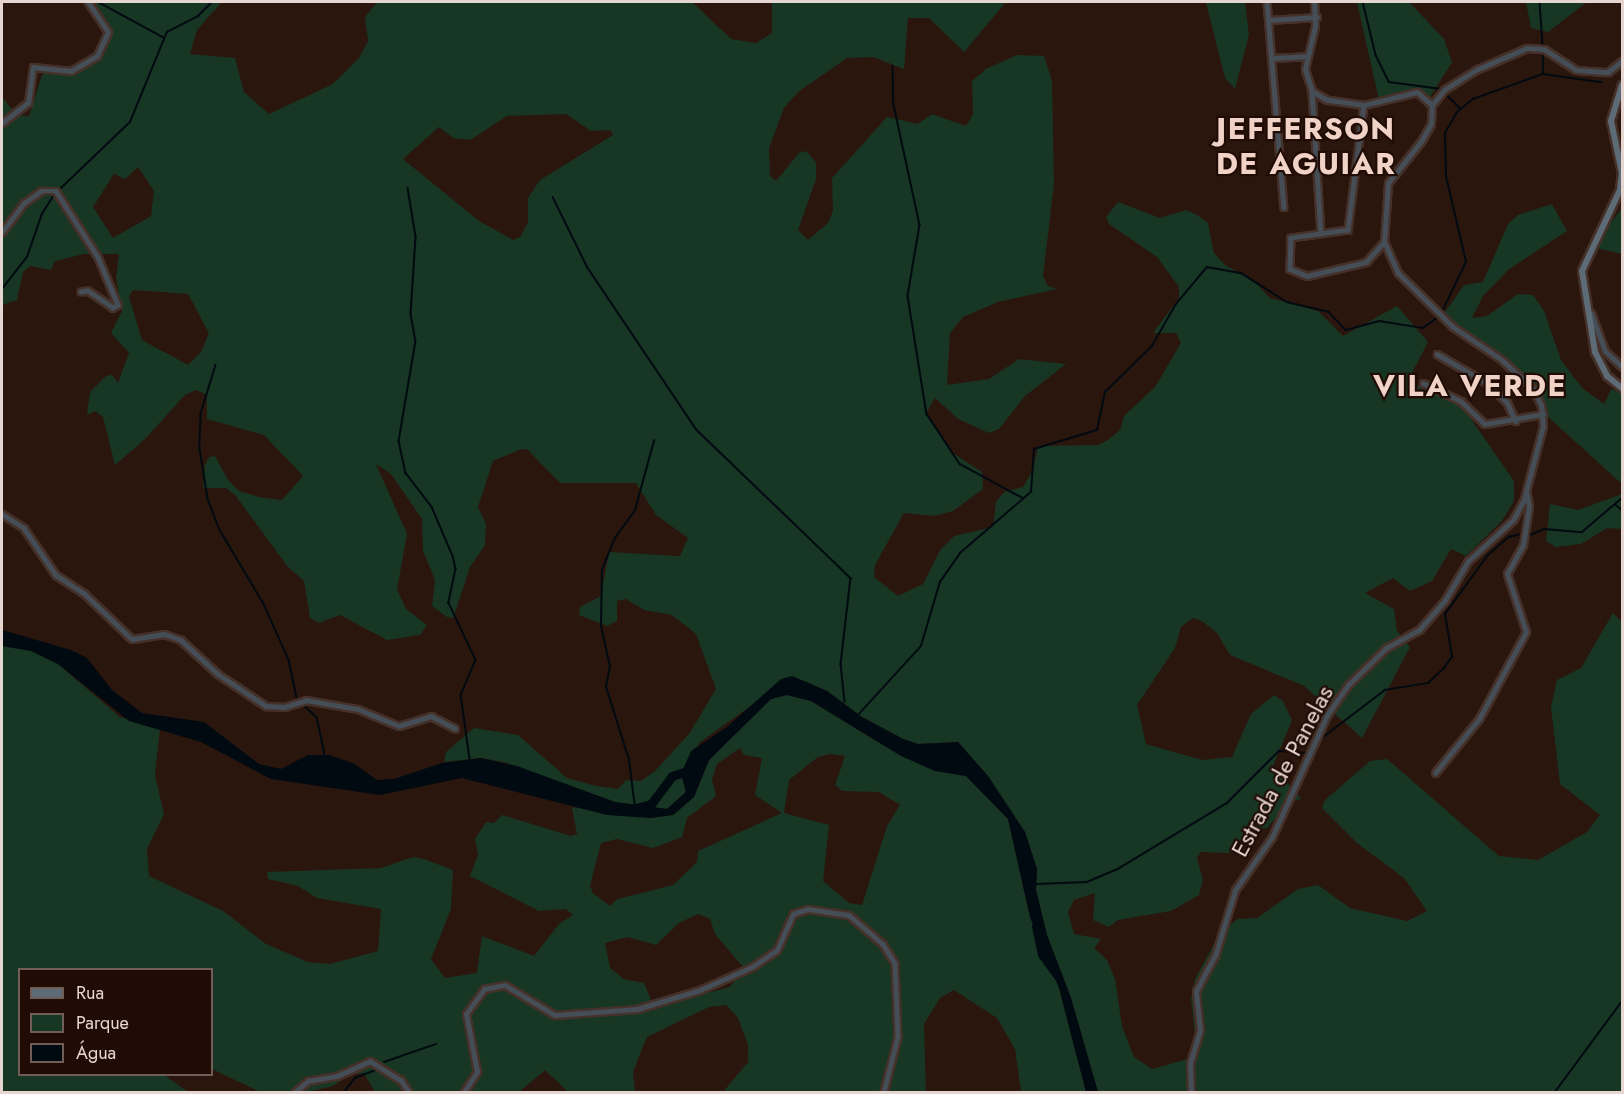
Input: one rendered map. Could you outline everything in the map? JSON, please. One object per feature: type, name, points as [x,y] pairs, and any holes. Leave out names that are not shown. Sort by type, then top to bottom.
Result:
[{"type":"main road","points":[[1623,85],[1611,121],[1622,173],[1620,190],[1584,262],[1585,297],[1595,352],[1608,376],[1623,388]]},
{"type":"street","points":[[2,123],[28,103],[33,68],[71,71],[97,56],[108,32],[88,2]]},
{"type":"street","points":[[1267,2],[1284,207]]},
{"type":"street","points":[[1314,2],[1317,17],[1307,56],[1306,76],[1312,91],[1321,233]]},
{"type":"street","points":[[1269,20],[1317,17]]},
{"type":"street","points":[[1432,105],[1461,80],[1515,52],[1536,47],[1576,70],[1608,72],[1623,61]]},
{"type":"street","points":[[1272,58],[1307,56]]},
{"type":"street","points":[[1312,91],[1327,100],[1364,105],[1407,92],[1422,94],[1432,105],[1431,124],[1422,140],[1388,183],[1384,242],[1405,283],[1453,327],[1510,366],[1533,389],[1543,414],[1516,421],[1485,424],[1461,401],[1423,383]]},
{"type":"street","points":[[1364,105],[1349,226],[1344,232],[1321,233],[1289,240],[1289,264],[1296,275],[1366,262],[1384,242]]},
{"type":"street","points":[[2,232],[24,203],[41,191],[56,191],[68,216],[98,257],[118,305],[113,308],[88,291],[81,292]]},
{"type":"street","points":[[1585,297],[1605,351],[1623,367]]},
{"type":"street","points":[[1437,354],[1487,383],[1507,402],[1516,421]]},
{"type":"street","name":"Estrada de Panelas","points":[[1191,1092],[1190,1063],[1200,1030],[1196,991],[1215,956],[1235,890],[1272,837],[1327,715],[1377,657],[1411,637],[1432,616],[1468,561],[1513,520],[1526,491],[1543,414]]},
{"type":"street","points":[[1436,773],[1479,718],[1526,632],[1507,574],[1523,545],[1530,506],[1526,491]]},
{"type":"street","points":[[2,514],[24,528],[56,575],[89,598],[132,639],[164,634],[181,640],[218,674],[266,706],[306,700],[358,709],[399,726],[430,716],[454,728]]},
{"type":"street","points":[[464,1092],[477,1072],[466,1014],[484,989],[505,985],[555,1015],[637,1009],[700,990],[752,967],[777,950],[793,914],[808,909],[849,915],[883,944],[895,963],[898,1038],[884,1092]]},
{"type":"street","points":[[295,1092],[308,1081],[337,1076],[370,1061],[400,1080],[409,1092]]},
{"type":"green space","points":[[91,2],[222,2],[197,30],[190,54],[235,58],[244,92],[269,114],[333,84],[359,58],[368,41],[365,17],[377,2],[692,2],[731,39],[756,43],[772,33],[772,2],[1006,2],[964,52],[929,18],[908,18],[904,69],[873,57],[847,58],[798,92],[784,108],[769,148],[770,176],[776,181],[799,153],[806,151],[816,162],[816,179],[798,230],[808,240],[828,223],[833,211],[832,178],[887,117],[918,124],[932,114],[966,126],[973,114],[972,81],[986,69],[1017,55],[1044,56],[1052,81],[1054,184],[1043,276],[1048,286],[1057,289],[998,302],[963,317],[950,333],[947,385],[989,379],[1019,359],[1066,364],[1025,396],[999,429],[989,433],[958,419],[935,398],[926,413],[953,453],[982,472],[983,489],[953,511],[934,516],[904,513],[875,565],[874,577],[898,596],[923,584],[940,550],[954,536],[993,527],[996,502],[1004,492],[1023,487],[1033,470],[1038,446],[1098,445],[1108,440],[1120,430],[1124,416],[1155,387],[1181,343],[1176,333],[1153,333],[1179,298],[1179,287],[1157,257],[1109,224],[1106,217],[1118,202],[1160,218],[1186,210],[1197,215],[1208,223],[1214,253],[1225,265],[1254,281],[1270,298],[1318,311],[1343,336],[1397,306],[1428,342],[1412,373],[1418,386],[1462,406],[1514,481],[1514,501],[1502,521],[1466,556],[1451,549],[1432,581],[1410,591],[1393,578],[1365,593],[1394,609],[1397,631],[1410,647],[1362,738],[1304,686],[1230,655],[1217,633],[1202,621],[1193,618],[1181,627],[1175,648],[1137,705],[1146,744],[1202,760],[1232,757],[1251,714],[1274,695],[1283,701],[1292,720],[1273,766],[1301,799],[1290,802],[1267,828],[1257,829],[1237,848],[1228,853],[1201,852],[1197,858],[1203,880],[1199,895],[1171,911],[1118,920],[1109,927],[1093,920],[1095,893],[1074,900],[1068,912],[1074,934],[1101,939],[1094,948],[1107,960],[1115,979],[1122,1026],[1134,1057],[1152,1069],[1191,1058],[1196,1042],[1191,999],[1195,979],[1221,931],[1238,919],[1257,918],[1298,889],[1318,885],[1350,908],[1407,921],[1427,911],[1404,878],[1358,844],[1322,808],[1325,800],[1370,761],[1387,759],[1499,856],[1538,860],[1587,832],[1600,815],[1560,784],[1551,707],[1557,680],[1581,668],[1613,613],[1622,622],[1622,1092],[1098,1092],[1071,998],[1047,935],[1036,890],[1037,869],[1025,832],[988,776],[958,742],[918,744],[903,739],[862,717],[827,691],[792,676],[699,743],[683,780],[686,792],[667,809],[615,802],[504,762],[481,758],[444,762],[446,752],[474,728],[518,735],[567,778],[596,786],[618,789],[626,780],[641,781],[655,771],[689,734],[716,689],[696,634],[672,615],[644,610],[626,599],[617,601],[617,621],[607,626],[579,615],[580,607],[601,596],[609,552],[680,556],[688,538],[656,515],[636,483],[560,483],[527,449],[519,450],[493,461],[478,507],[486,524],[485,545],[470,567],[453,618],[447,617],[432,606],[435,580],[423,551],[422,519],[391,474],[376,464],[407,534],[397,589],[406,609],[427,625],[420,635],[387,640],[340,615],[319,623],[310,618],[304,581],[288,567],[235,495],[226,488],[203,488],[205,465],[209,457],[215,456],[228,480],[239,491],[259,497],[282,500],[303,476],[264,435],[207,419],[207,395],[196,390],[185,395],[145,439],[115,465],[103,417],[95,411],[87,415],[90,392],[106,376],[112,375],[118,383],[129,353],[111,333],[122,311],[116,278],[119,254],[84,254],[55,261],[51,270],[30,266],[23,272],[17,300],[2,305],[2,97],[17,115],[29,116],[42,75],[50,69],[76,71],[100,52],[110,33]],"holes":[[[566,114],[591,131],[610,130],[613,135],[540,180],[528,198],[528,222],[520,237],[513,240],[479,221],[403,159],[439,127],[453,138],[470,140],[507,116]],[[138,167],[154,191],[151,216],[113,238],[93,207],[114,174],[125,179]],[[133,290],[188,294],[209,333],[201,352],[188,365],[142,340],[129,297]]]},
{"type":"green space","points":[[1206,2],[1245,2],[1249,35],[1235,89],[1225,78]]},
{"type":"green space","points":[[1357,2],[1409,2],[1444,39],[1452,62],[1427,102],[1409,93],[1379,100]]},
{"type":"green space","points":[[1526,2],[1587,2],[1548,32],[1531,28]]},
{"type":"green space","points":[[1552,204],[1567,231],[1508,270],[1483,296],[1472,318],[1487,316],[1518,294],[1533,295],[1544,311],[1561,360],[1582,388],[1604,404],[1611,389],[1622,393],[1622,484],[1547,416],[1535,391],[1443,315],[1464,285],[1483,282],[1508,224],[1518,215]]},
{"type":"green space","points":[[1622,208],[1622,254],[1592,247]]},
{"type":"green space","points":[[1622,494],[1622,529],[1607,528],[1581,544],[1556,547],[1546,541],[1550,504],[1578,510]]},
{"type":"green space","points":[[2,646],[31,651],[58,664],[120,717],[160,729],[155,775],[164,814],[147,849],[149,876],[223,911],[266,944],[308,962],[330,964],[378,951],[381,909],[317,898],[298,886],[268,879],[267,872],[381,868],[413,857],[424,859],[453,870],[451,909],[431,959],[445,978],[477,973],[482,936],[534,956],[559,924],[573,915],[566,909],[539,911],[470,876],[478,855],[475,839],[486,822],[494,823],[502,815],[571,836],[577,834],[572,807],[650,818],[673,815],[694,797],[709,760],[771,699],[787,695],[811,701],[878,742],[948,773],[966,776],[1008,819],[1030,917],[1059,988],[1086,1092],[1021,1092],[1015,1049],[997,1018],[954,990],[940,998],[924,1024],[926,1092],[723,1092],[748,1062],[748,1045],[738,1018],[726,1005],[709,1007],[647,1037],[633,1072],[635,1092],[568,1092],[545,1070],[519,1092],[375,1092],[364,1073],[351,1074],[333,1086],[307,1092],[260,1092],[213,1069],[213,968],[18,968],[18,1076],[165,1076],[188,1092],[2,1092]],"holes":[[[740,748],[744,755],[762,758],[755,795],[782,813],[698,851],[697,862],[673,885],[618,899],[610,906],[593,893],[590,886],[601,843],[617,839],[653,848],[682,837],[687,818],[716,796],[712,779],[717,764]],[[830,754],[845,756],[835,785],[842,791],[879,792],[900,805],[887,826],[862,905],[849,903],[823,881],[829,825],[784,813],[789,780],[818,757]],[[698,914],[710,919],[715,934],[744,968],[730,987],[654,1007],[644,983],[624,979],[610,968],[605,943],[627,937],[656,945],[679,923]]]},
{"type":"water","points":[[2,630],[71,650],[87,658],[112,690],[142,713],[204,722],[259,764],[281,769],[308,755],[329,755],[353,763],[377,780],[394,779],[442,763],[481,758],[517,766],[615,802],[667,809],[686,792],[681,774],[691,751],[727,727],[781,679],[792,676],[827,691],[862,717],[903,739],[918,744],[958,742],[988,776],[1025,832],[1037,869],[1036,890],[1047,935],[1071,998],[1098,1092],[1086,1092],[1059,988],[1030,917],[1008,819],[966,776],[935,771],[901,756],[811,701],[787,695],[771,699],[709,760],[694,797],[673,815],[650,818],[607,815],[462,778],[380,795],[271,779],[201,742],[129,721],[58,664],[31,651],[2,646]]},
{"type":"waterway","points":[[98,2],[163,37]]},
{"type":"waterway","points":[[60,189],[130,122],[167,32],[198,16],[212,2]]},
{"type":"waterway","points":[[1363,2],[1376,55],[1389,82],[1442,89]]},
{"type":"waterway","points":[[1540,2],[1543,45]]},
{"type":"waterway","points":[[1543,52],[1543,73]]},
{"type":"waterway","points":[[893,66],[894,105],[920,225],[908,296],[927,414],[960,464],[1023,498]]},
{"type":"waterway","points":[[1543,74],[1601,82]]},
{"type":"waterway","points":[[1442,312],[1466,262],[1446,177],[1445,133],[1457,112],[1473,99],[1543,74]]},
{"type":"waterway","points":[[1446,94],[1460,108]]},
{"type":"waterway","points":[[408,188],[416,237],[411,314],[416,341],[399,441],[406,473],[432,507],[453,556],[456,569],[449,603],[476,660],[461,695],[470,759]]},
{"type":"waterway","points":[[2,289],[27,257],[42,214],[54,195]]},
{"type":"waterway","points":[[553,197],[588,268],[697,430],[851,578],[841,664],[845,702]]},
{"type":"waterway","points":[[859,714],[921,646],[940,582],[960,553],[1031,492],[1034,449],[1097,430],[1105,392],[1152,346],[1176,304],[1207,267],[1241,273],[1287,302],[1329,312],[1346,330],[1379,321],[1423,328],[1437,318]]},
{"type":"waterway","points":[[216,365],[201,414],[200,449],[208,499],[220,530],[264,604],[289,660],[297,697]]},
{"type":"waterway","points":[[635,808],[629,760],[606,687],[610,667],[601,626],[602,570],[615,538],[635,510],[654,441]]},
{"type":"waterway","points":[[1526,537],[1544,529],[1582,532],[1622,498]]},
{"type":"waterway","points":[[1616,505],[1622,510]]},
{"type":"waterway","points":[[1322,738],[1385,690],[1428,683],[1444,668],[1452,657],[1445,614],[1488,555],[1509,537],[1521,534]]},
{"type":"waterway","points":[[302,704],[317,717],[325,756]]},
{"type":"waterway","points":[[1036,884],[1087,882],[1118,869],[1227,803],[1279,751],[1307,753]]},
{"type":"waterway","points":[[636,808],[651,804],[672,776],[692,769]]},
{"type":"waterway","points":[[1036,926],[1042,954],[1057,975]]},
{"type":"waterway","points":[[1555,1092],[1622,1001]]},
{"type":"waterway","points":[[384,1062],[436,1044]]},
{"type":"waterway","points":[[344,1092],[355,1078],[378,1069]]},
{"type":"district","name":"JEFFERSON DE AGUIAR","points":[[1306,146]]},
{"type":"district","name":"VILA VERDE","points":[[1470,386]]}]
